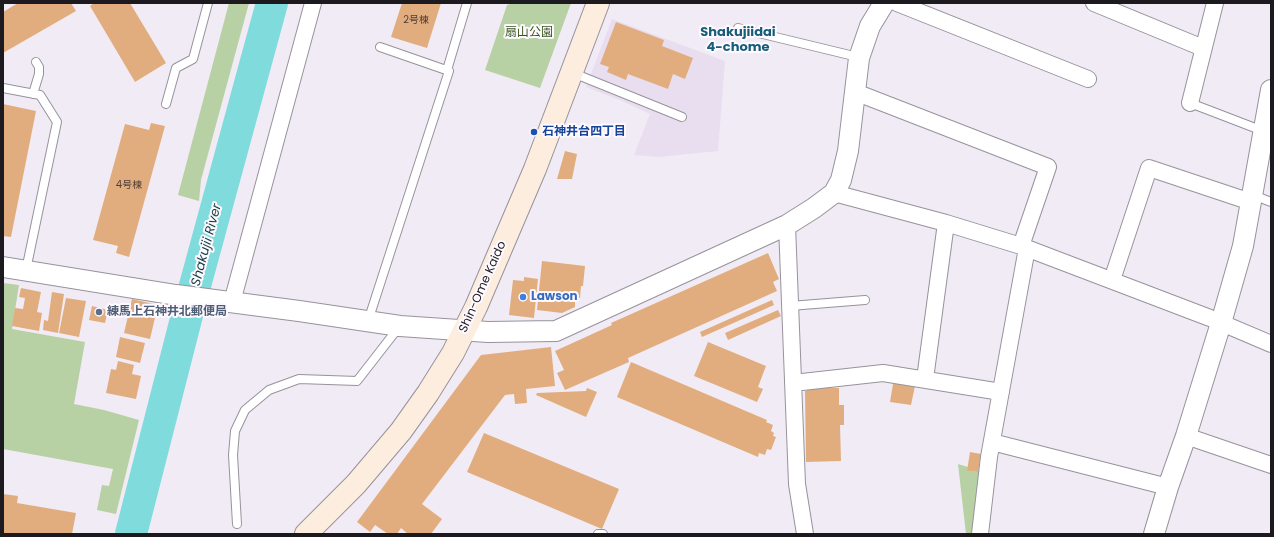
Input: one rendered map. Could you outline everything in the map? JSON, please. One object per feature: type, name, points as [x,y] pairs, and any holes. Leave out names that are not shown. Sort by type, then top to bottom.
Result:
[{"type":"main road","name":"Shin-Ome Kaido","points":[[306,534],[356,484],[401,431],[428,392],[465,331],[535,169],[598,3]]},
{"type":"street","points":[[232,302],[313,3]]},
{"type":"street","points":[[3,267],[182,296],[400,326],[488,332],[556,331],[787,225],[834,193],[841,180],[848,151],[859,58],[870,26],[884,3]]},
{"type":"street","points":[[897,3],[1088,79]]},
{"type":"street","points":[[1094,3],[1203,48]]},
{"type":"street","points":[[1190,103],[1215,3]]},
{"type":"street","points":[[1158,533],[1168,487],[1222,323],[1243,246],[1252,199],[1268,132],[1271,90]]},
{"type":"street","points":[[855,92],[1048,167],[1024,247],[992,442],[980,534]]},
{"type":"street","points":[[1112,280],[1149,168],[1252,199]]},
{"type":"street","points":[[834,193],[946,223],[1024,247],[1222,323],[1271,344]]},
{"type":"street","points":[[925,379],[946,223]]},
{"type":"street","points":[[787,225],[797,484],[805,534]]},
{"type":"street","points":[[793,383],[882,373],[1001,392]]},
{"type":"street","points":[[1186,436],[1271,465]]},
{"type":"street","points":[[992,442],[1168,487]]},
{"type":"lane","points":[[166,104],[176,68],[193,59],[208,3]]},
{"type":"lane","points":[[368,321],[449,71],[447,70],[467,3]]},
{"type":"lane","points":[[738,28],[859,58]]},
{"type":"lane","points":[[380,47],[447,70]]},
{"type":"lane","points":[[33,94],[39,74],[39,67],[36,62]]},
{"type":"lane","points":[[572,72],[682,117]]},
{"type":"lane","points":[[3,88],[40,95],[57,122],[26,270]]},
{"type":"lane","points":[[1190,103],[1268,132]]},
{"type":"lane","points":[[1252,199],[1271,202]]},
{"type":"lane","points":[[790,306],[865,300]]},
{"type":"lane","points":[[237,524],[233,455],[235,431],[245,410],[269,390],[299,378],[357,381],[400,326]]},
{"type":"lane","points":[[598,534],[603,534]]},
{"type":"shaded area","points":[[612,19],[725,61],[718,151],[659,157],[634,155],[650,114],[586,87]]},
{"type":"green space","points":[[229,3],[249,3],[201,180],[199,201],[178,195]]},
{"type":"green space","name":"扇山公園","points":[[514,3],[571,3],[540,88],[485,70],[507,5]]},
{"type":"green space","points":[[3,283],[19,285],[12,329],[85,342],[74,404],[104,410],[139,420],[116,514],[97,510],[102,485],[109,486],[113,469],[3,449]]},
{"type":"green space","points":[[958,464],[968,467],[968,471],[978,472],[978,470],[981,470],[973,534],[966,534]]},
{"type":"building","points":[[18,3],[71,3],[76,11],[3,53],[3,12]]},
{"type":"building","points":[[94,3],[130,3],[166,63],[135,82],[90,6]]},
{"type":"building","points":[[402,3],[441,3],[427,48],[391,37]]},
{"type":"building","points":[[616,22],[664,40],[662,46],[693,58],[685,79],[673,74],[668,89],[628,74],[626,80],[607,72],[609,67],[600,64]]},
{"type":"building","points":[[3,104],[36,111],[11,237],[3,236]]},
{"type":"building","points":[[151,123],[165,126],[129,257],[116,253],[118,246],[93,240],[125,124],[149,130]]},
{"type":"building","points":[[565,151],[577,154],[572,179],[557,179]]},
{"type":"building","points":[[768,253],[779,279],[773,282],[777,291],[628,358],[629,362],[565,390],[557,373],[564,370],[555,351],[612,325],[611,323]]},
{"type":"building","points":[[542,261],[585,266],[583,286],[581,286],[580,298],[575,298],[575,307],[562,313],[537,310]]},
{"type":"building","points":[[524,277],[538,279],[534,318],[509,315],[513,280],[524,281]]},
{"type":"building","points":[[21,288],[41,292],[37,312],[42,313],[39,331],[12,326],[15,308],[23,309],[25,298],[19,297]]},
{"type":"building","points":[[52,292],[64,294],[58,333],[43,330],[44,320],[48,321]]},
{"type":"building","points":[[66,298],[86,301],[79,337],[59,333]]},
{"type":"building","points":[[132,299],[158,305],[150,339],[124,333]]},
{"type":"building","points":[[772,300],[774,305],[702,337],[700,332]]},
{"type":"building","points":[[92,306],[108,310],[105,323],[89,320]]},
{"type":"building","points":[[778,310],[781,316],[728,340],[725,333]]},
{"type":"building","points":[[120,337],[145,343],[140,363],[116,357]]},
{"type":"building","points":[[708,342],[766,366],[758,387],[763,389],[757,402],[694,376]]},
{"type":"building","points":[[551,347],[555,386],[526,389],[527,403],[515,404],[514,394],[505,395],[422,504],[442,519],[431,534],[408,534],[401,528],[397,534],[388,534],[375,525],[370,532],[357,522],[481,355]]},
{"type":"building","points":[[118,361],[134,365],[132,374],[141,376],[136,399],[106,393],[111,369],[116,370]]},
{"type":"building","points":[[631,362],[767,420],[766,422],[773,425],[771,431],[774,433],[773,436],[776,437],[771,450],[767,449],[765,455],[759,453],[758,457],[617,397]]},
{"type":"building","points":[[894,378],[916,381],[911,405],[890,402]]},
{"type":"building","points":[[587,388],[597,392],[586,417],[536,395],[537,393],[586,391]]},
{"type":"building","points":[[807,388],[839,388],[839,405],[844,405],[844,425],[840,425],[841,461],[806,462],[805,391],[807,391]]},
{"type":"building","points":[[484,433],[619,489],[602,529],[467,472]]},
{"type":"building","points":[[970,452],[981,454],[978,472],[967,471]]},
{"type":"building","points":[[3,494],[18,496],[17,503],[76,513],[72,534],[3,534]]},
{"type":"waterway","name":"Shakujii River","points":[[131,534],[187,315],[272,3]]},
{"type":"place","name":"石神井台四丁目","points":[[534,132]]},
{"type":"place","name":"Lawson","points":[[523,297]]},
{"type":"place","name":"練馬上石神井北郵便局","points":[[99,312]]},
{"type":"district","name":"Shakujiidai 4-chome","points":[[738,40]]}]
